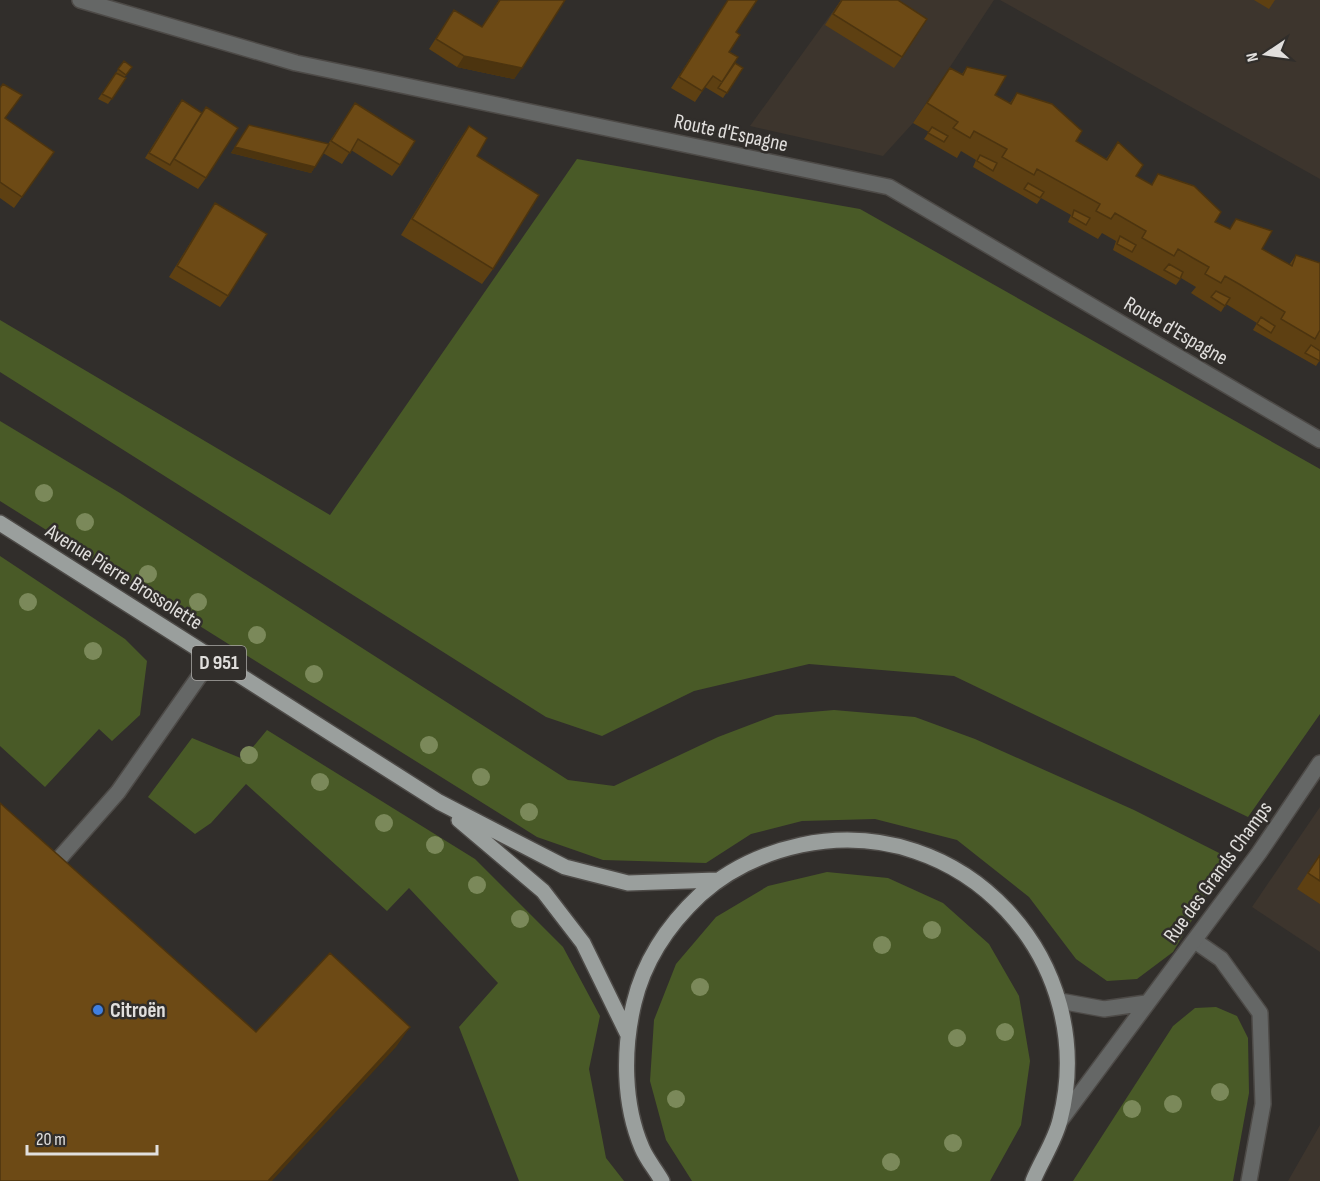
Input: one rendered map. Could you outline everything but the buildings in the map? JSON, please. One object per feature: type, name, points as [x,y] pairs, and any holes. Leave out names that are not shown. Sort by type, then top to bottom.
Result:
[{"type":"main road","name":"Avenue Pierre Brossolette","points":[[0,523],[439,802],[566,867],[628,883],[717,880]]},
{"type":"main road","name":"Avenue Pierre Brossolette","points":[[439,802],[543,891],[583,943],[627,1033]]},
{"type":"main road","points":[[662,1181],[642,1148],[627,1089],[627,1033],[637,989],[656,947],[683,911],[717,880],[770,852],[830,839],[890,843],[948,863],[998,898],[1036,945],[1060,1001],[1068,1061],[1060,1121],[1033,1181]]},
{"type":"street","name":"Route d'Espagne","points":[[80,0],[297,63],[889,187],[1320,440]]},
{"type":"street","points":[[58,860],[118,792],[212,658]]},
{"type":"street","name":"Rue des Grands Champs","points":[[1060,1121],[1146,1003],[1196,941],[1320,763]]},
{"type":"street","points":[[1196,941],[1221,959],[1260,1013],[1263,1104],[1250,1181]]},
{"type":"street","points":[[1060,1001],[1104,1009],[1146,1003]]},
{"type":"shaded area","points":[[841,0],[994,0],[913,123],[883,156],[750,126]]},
{"type":"shaded area","points":[[1000,0],[1320,0],[1320,179]]},
{"type":"shaded area","points":[[1320,807],[1320,952],[1252,907]]},
{"type":"shaded area","points":[[1320,1125],[1320,1181],[1288,1181]]},
{"type":"green space","points":[[577,159],[860,209],[1320,469],[1320,714],[1248,817],[954,676],[809,664],[694,691],[602,736],[546,717],[0,372],[0,320],[330,515]]},
{"type":"green space","points":[[0,421],[120,493],[568,780],[614,786],[718,737],[776,715],[834,710],[915,717],[975,739],[1134,810],[1229,858],[1173,952],[1137,979],[1107,981],[1076,959],[1029,897],[957,840],[875,819],[802,821],[751,834],[706,863],[603,860],[537,837],[0,501]]},
{"type":"green space","points":[[0,556],[125,639],[147,661],[140,715],[112,741],[99,729],[45,787],[0,746]]},
{"type":"green space","points":[[267,730],[475,859],[563,947],[600,1016],[589,1069],[606,1158],[624,1181],[519,1181],[459,1027],[498,983],[409,888],[387,911],[246,784],[211,823],[195,834],[148,797],[192,738],[243,759]]},
{"type":"green space","points":[[827,872],[888,878],[943,903],[989,944],[1019,996],[1030,1061],[1021,1125],[990,1181],[692,1181],[666,1140],[650,1081],[654,1020],[676,964],[716,917],[768,886]]},
{"type":"green space","points":[[1216,1007],[1237,1016],[1248,1038],[1249,1093],[1233,1181],[1073,1181],[1173,1026],[1195,1008]]},
{"type":"place","name":"Citroën","points":[[98,1010]]}]
